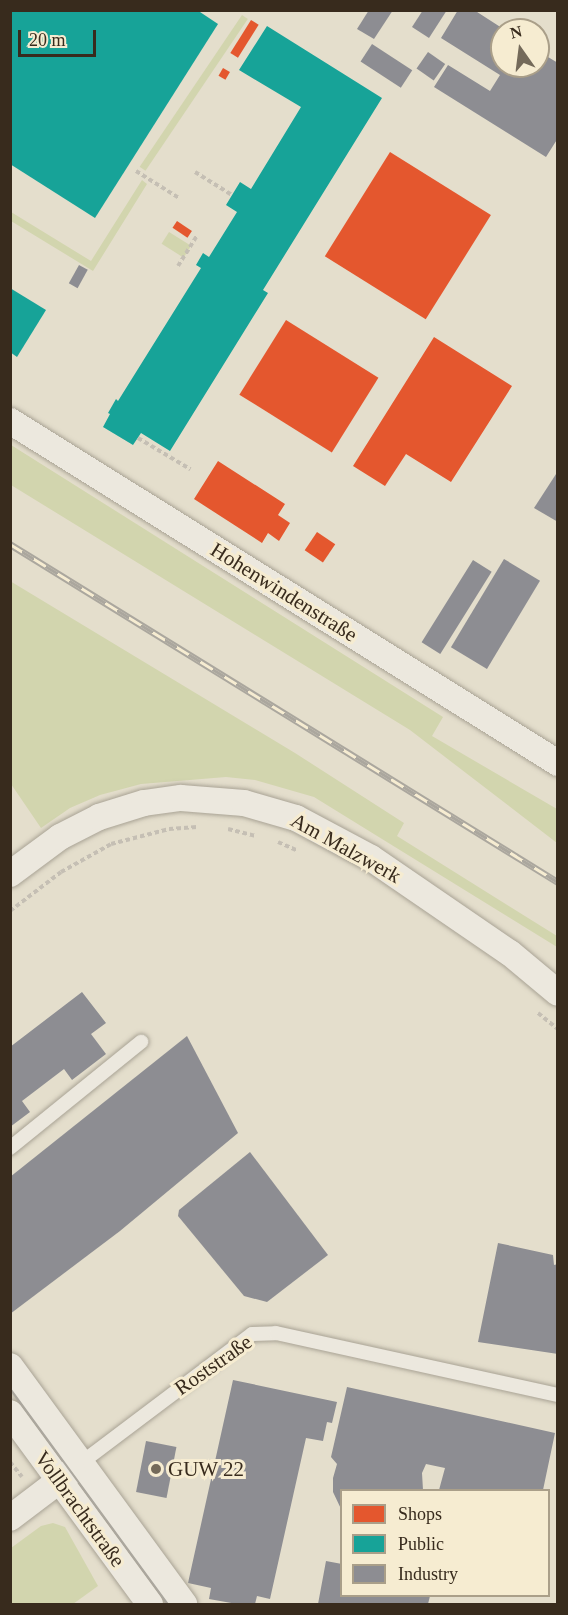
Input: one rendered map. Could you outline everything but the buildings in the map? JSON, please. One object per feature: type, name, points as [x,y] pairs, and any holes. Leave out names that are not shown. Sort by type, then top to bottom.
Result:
[{"type":"street","name":"Hohenwindenstraße","points":[[10,421],[558,763]]},
{"type":"street","name":"Am Malzwerk","points":[[10,874],[60,837],[99,817],[144,803],[181,798],[244,803],[296,818],[371,858],[510,952],[558,993]]},
{"type":"street","points":[[10,1366],[184,1605]]},
{"type":"street","name":"Vollbrachtstraße","points":[[10,1413],[150,1605]]},
{"type":"street","name":"Roststraße","points":[[10,1518],[81,1463]]},
{"type":"lane","points":[[10,1148],[141,1042]]},
{"type":"lane","name":"Roststraße","points":[[81,1463],[252,1334],[276,1333],[558,1395]]},
{"type":"path","points":[[136,171],[179,198]]},
{"type":"path","points":[[195,172],[232,195]]},
{"type":"path","points":[[178,266],[197,236]]},
{"type":"path","points":[[138,438],[190,469]]},
{"type":"path","points":[[10,911],[61,872],[111,844],[170,829],[203,827]]},
{"type":"path","points":[[220,828],[266,838]]},
{"type":"path","points":[[275,841],[304,854]]},
{"type":"path","points":[[528,1005],[558,1029]]},
{"type":"path","points":[[10,1462],[23,1478]]},
{"type":"green space","points":[[242,15],[248,19],[145,171],[140,167]]},
{"type":"green space","points":[[142,180],[147,184],[93,271],[11,221],[11,212],[91,261]]},
{"type":"green space","points":[[169,232],[191,246],[184,258],[162,244]]},
{"type":"green space","points":[[11,445],[443,717],[432,736],[557,809],[557,843],[410,730],[11,485]]},
{"type":"green space","points":[[10,581],[295,753],[404,823],[397,836],[557,936],[557,947],[314,797],[255,780],[226,777],[141,784],[100,795],[70,808],[41,828],[11,784]]},
{"type":"green space","points":[[53,1523],[65,1527],[98,1586],[73,1604],[11,1604],[11,1548],[41,1526]]},
{"type":"tram line","points":[[10,1388],[168,1604]]},
{"type":"railway","points":[[10,544],[558,882]]},
{"type":"place","name":"GUW 22","points":[[156,1469]]}]
